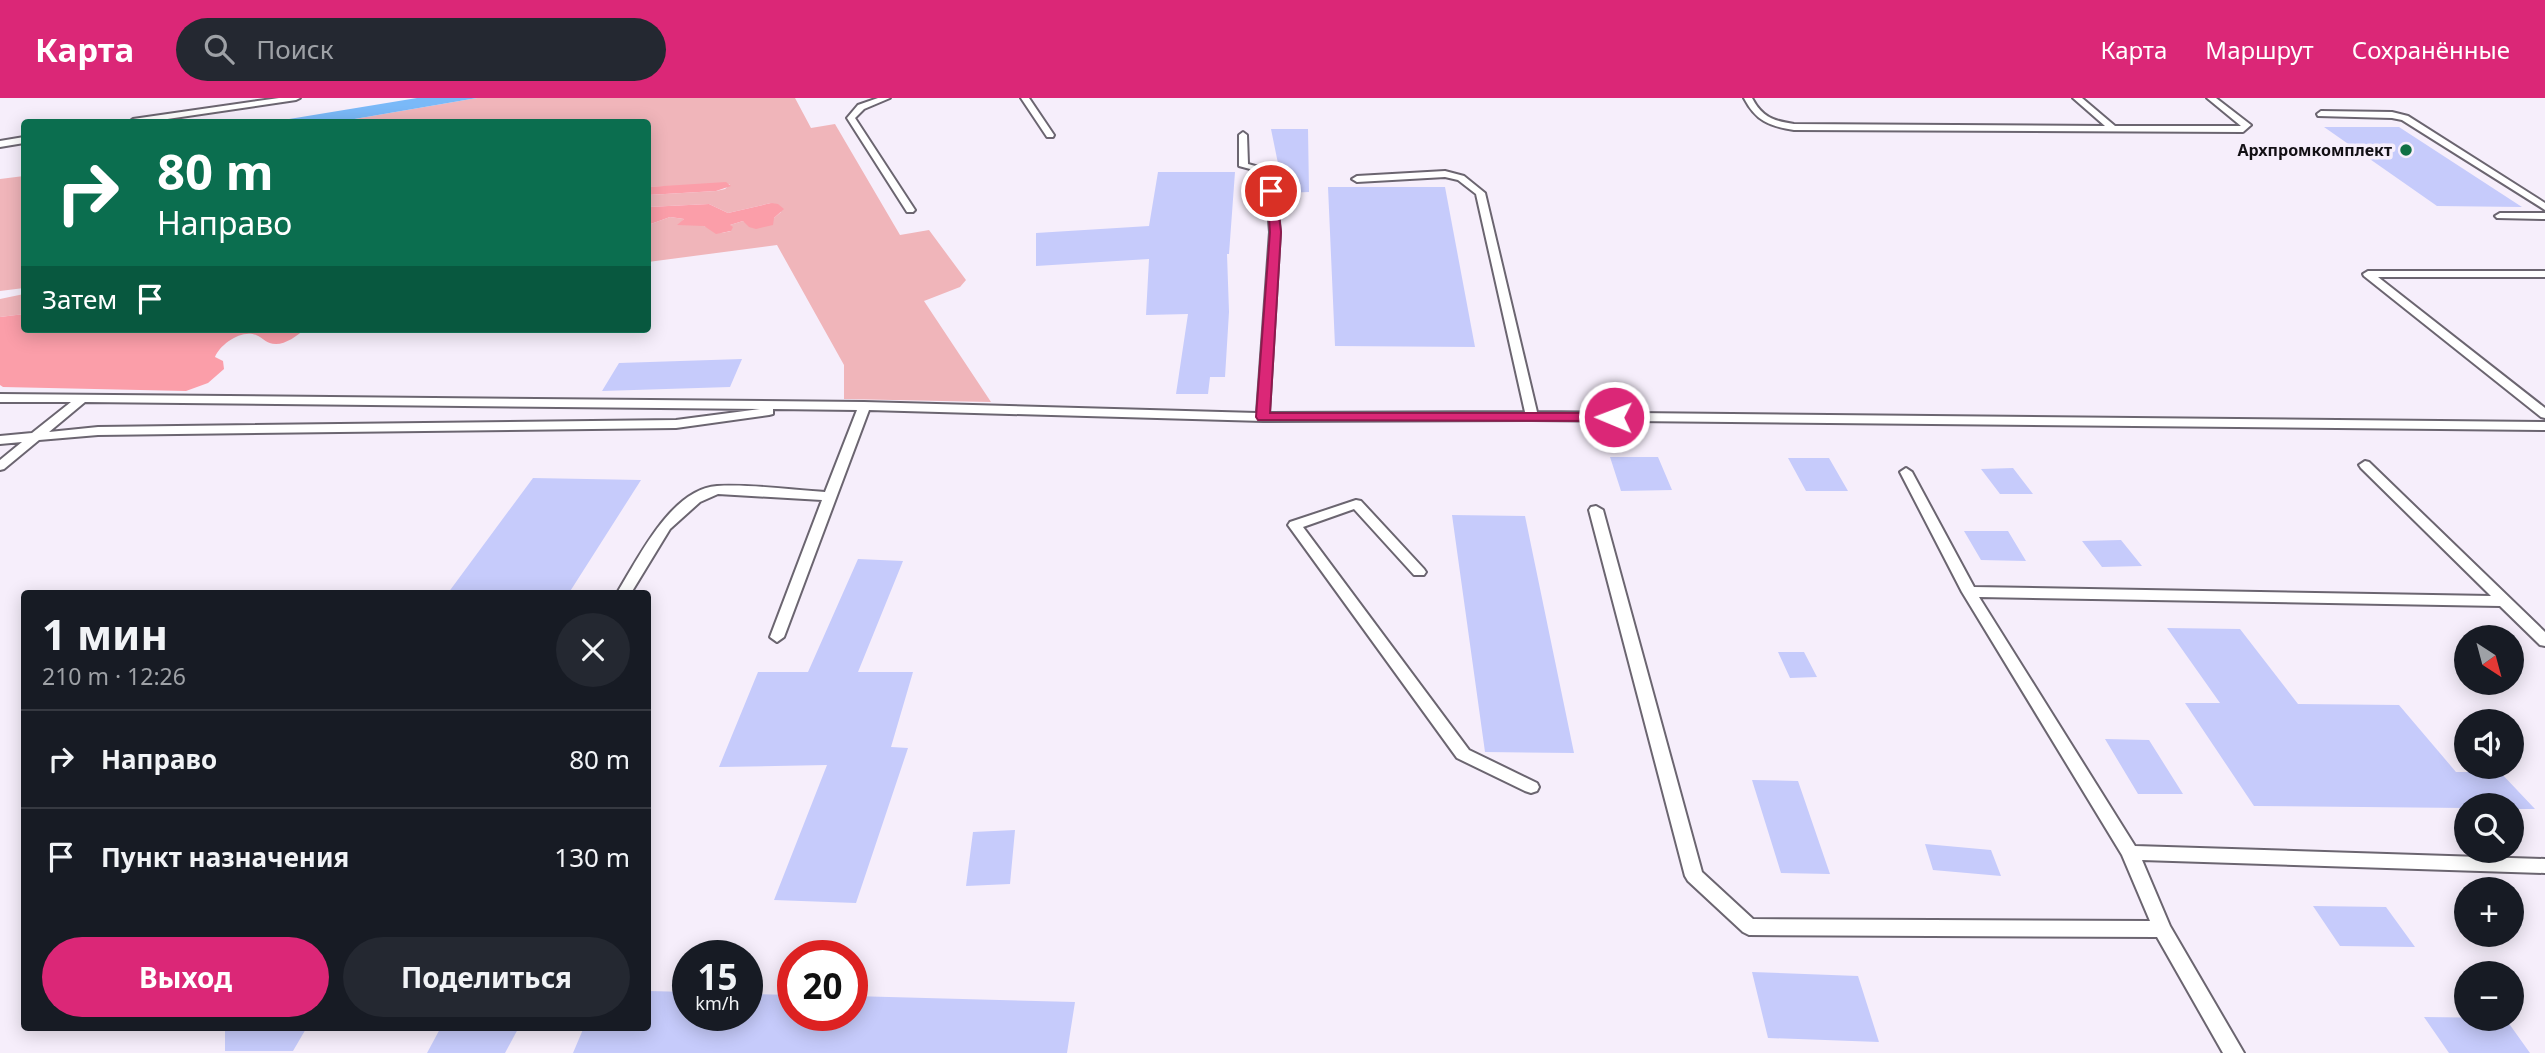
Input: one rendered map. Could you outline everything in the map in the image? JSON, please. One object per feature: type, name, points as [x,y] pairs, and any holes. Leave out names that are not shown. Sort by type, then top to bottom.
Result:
[{"type":"lane","points":[[153,119],[296,98]]},
{"type":"lane","points":[[886,98],[861,107],[852,118],[910,210]]},
{"type":"lane","points":[[1025,98],[1050,135]]},
{"type":"lane","points":[[1748,98],[1756,116],[1769,123],[1794,127],[2243,129],[2247,125],[2211,98]]},
{"type":"lane","points":[[2077,98],[2113,129]]},
{"type":"lane","points":[[2321,114],[2392,115],[2404,118],[2545,207]]},
{"type":"lane","points":[[1243,135],[1244,166],[1269,171],[1275,232],[1263,417]]},
{"type":"lane","points":[[0,144],[21,140]]},
{"type":"lane","points":[[1357,179],[1446,174],[1461,178],[1480,193],[1532,416]]},
{"type":"lane","points":[[2500,216],[2545,216]]},
{"type":"lane","points":[[2545,274],[2368,274],[2545,414]]},
{"type":"lane","points":[[0,398],[864,406],[1263,417],[1532,416],[2545,426]]},
{"type":"lane","points":[[0,466],[83,398]]},
{"type":"lane","points":[[0,440],[98,431],[676,424],[760,414],[790,405]]},
{"type":"lane","points":[[777,638],[864,406]]},
{"type":"lane","points":[[2365,465],[2545,641]]},
{"type":"lane","points":[[1906,472],[1969,592],[2130,853],[2162,929],[2234,1053]]},
{"type":"lane","points":[[626,590],[665,526],[695,499],[716,490],[830,496]]},
{"type":"lane","points":[[1419,572],[1356,504],[1295,525],[1463,754],[1531,787]]},
{"type":"lane","points":[[1596,510],[1694,876],[1749,927],[2162,929]]},
{"type":"lane","points":[[1969,592],[2502,601]]},
{"type":"lane","points":[[2130,853],[2545,866]]},
{"type":"shaded area","points":[[477,98],[795,98],[811,128],[835,124],[900,235],[929,230],[966,280],[960,287],[924,301],[991,402],[844,399],[844,365],[777,245],[651,262],[651,224],[670,217],[684,219],[679,225],[695,224],[723,232],[731,231],[730,225],[774,218],[781,212],[771,203],[728,213],[709,204],[651,207],[651,195],[716,191],[725,189],[730,184],[651,187],[651,119],[354,119]]},
{"type":"shaded area","points":[[21,176],[21,288],[0,291],[0,179]]},
{"type":"shaded area","points":[[726,182],[731,186],[716,191],[651,195],[651,187]]},
{"type":"shaded area","points":[[771,203],[784,209],[774,218],[773,225],[756,229],[743,221],[730,225],[733,227],[731,231],[716,234],[704,226],[677,225],[684,219],[670,217],[651,224],[651,207],[709,204],[728,213]]},
{"type":"shaded area","points":[[21,295],[21,314],[0,317],[0,299]]},
{"type":"shaded area","points":[[21,314],[21,333],[299,333],[280,344],[270,343],[250,334],[232,339],[215,357],[223,361],[224,369],[208,383],[186,391],[3,387],[0,385],[0,317]]},
{"type":"water","points":[[417,98],[477,98],[354,119],[289,119]]},
{"type":"building","points":[[2324,127],[2399,127],[2522,207],[2437,206]]},
{"type":"building","points":[[1271,129],[1308,129],[1309,192],[1284,193]]},
{"type":"building","points":[[1158,172],[1235,172],[1227,254],[1229,312],[1225,377],[1210,377],[1208,394],[1176,394],[1188,314],[1146,315],[1149,259],[1036,266],[1036,233],[1149,226]]},
{"type":"building","points":[[1328,187],[1445,187],[1475,347],[1335,346]]},
{"type":"building","points":[[742,359],[730,387],[602,391],[619,363]]},
{"type":"building","points":[[1610,457],[1658,457],[1672,490],[1621,491]]},
{"type":"building","points":[[1788,458],[1829,458],[1848,491],[1806,491]]},
{"type":"building","points":[[2013,468],[2033,494],[2000,494],[1981,469]]},
{"type":"building","points":[[533,478],[641,480],[571,590],[450,590]]},
{"type":"building","points":[[1452,515],[1525,516],[1574,753],[1485,752]]},
{"type":"building","points":[[1964,531],[2008,531],[2026,561],[1981,560]]},
{"type":"building","points":[[2121,540],[2142,566],[2102,567],[2082,541]]},
{"type":"building","points":[[858,559],[903,561],[858,672],[913,672],[891,747],[908,748],[856,903],[774,900],[827,765],[719,767],[758,672],[808,672]]},
{"type":"building","points":[[2167,628],[2240,629],[2298,704],[2399,705],[2454,770],[2454,779],[2507,779],[2520,793],[2454,793],[2454,808],[2254,806],[2185,703],[2220,703]]},
{"type":"building","points":[[1778,652],[1804,652],[1817,677],[1790,678]]},
{"type":"building","points":[[2105,739],[2149,740],[2183,794],[2138,794]]},
{"type":"building","points":[[1752,780],[1798,781],[1830,874],[1781,873]]},
{"type":"building","points":[[2524,797],[2535,809],[2524,809]]},
{"type":"building","points":[[1015,830],[1010,884],[966,886],[973,832]]},
{"type":"building","points":[[1925,844],[1991,850],[2001,876],[1933,870]]},
{"type":"building","points":[[2313,906],[2386,907],[2415,947],[2340,946]]},
{"type":"building","points":[[1752,972],[1858,976],[1879,1042],[1768,1038]]},
{"type":"building","points":[[651,991],[672,992],[672,1031],[763,1031],[763,994],[777,995],[777,1031],[868,1031],[868,996],[1075,1002],[1067,1053],[573,1053],[582,1031],[651,1031]]},
{"type":"building","points":[[2424,1017],[2454,1017],[2454,1031],[2514,1031],[2530,1053],[2449,1053]]},
{"type":"building","points":[[225,1031],[305,1031],[293,1051],[225,1051]]},
{"type":"building","points":[[439,1031],[517,1031],[505,1053],[427,1053]]},
{"type":"place","name":"Архпромкомплект","points":[[2406,150]]},
{"type":"route","points":[[1271,191],[1275,232],[1263,417],[1614,417]]}]
